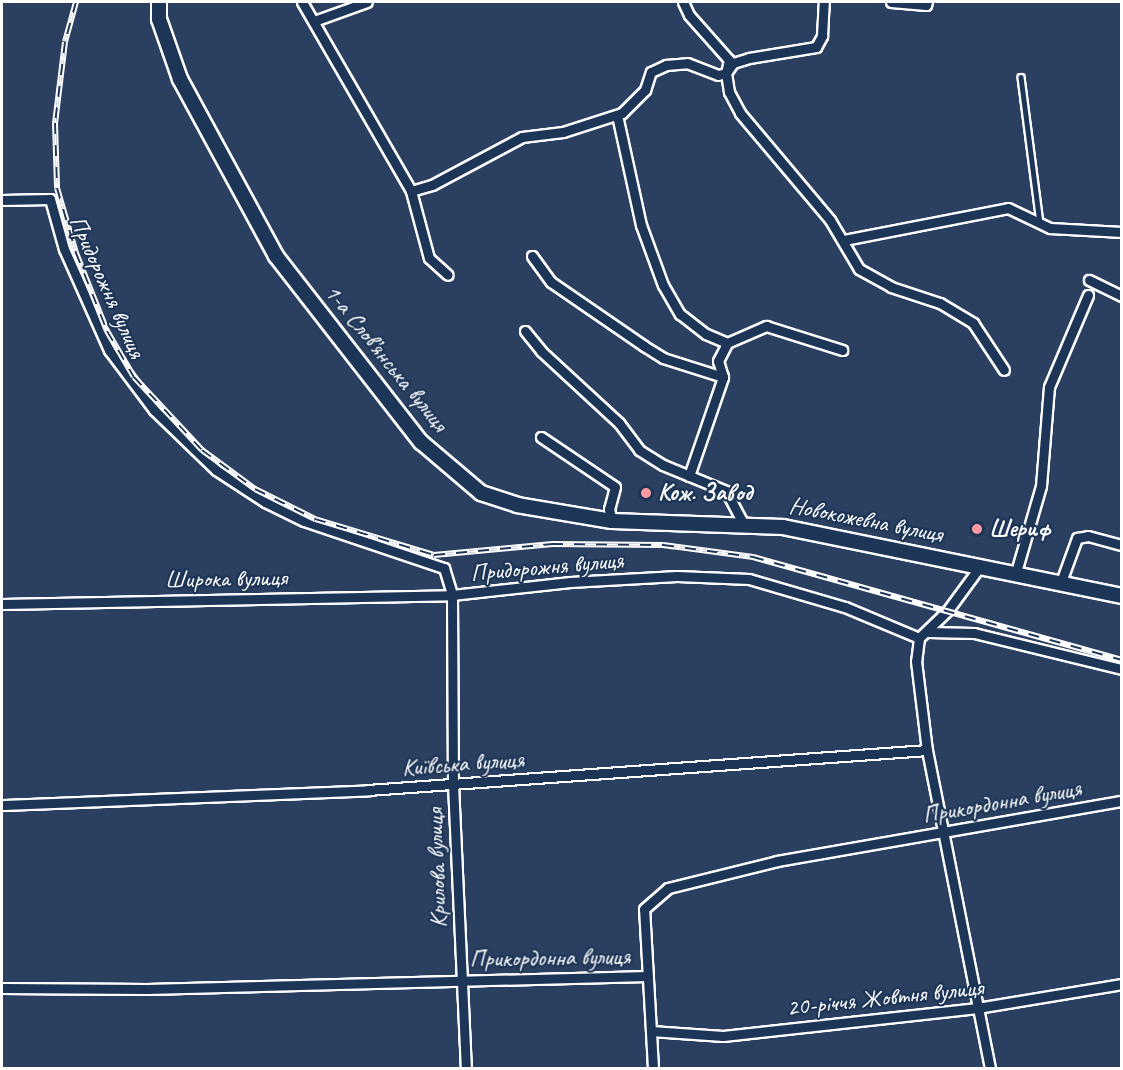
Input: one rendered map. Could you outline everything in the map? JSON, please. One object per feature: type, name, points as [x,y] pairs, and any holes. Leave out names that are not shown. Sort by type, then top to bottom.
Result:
[{"type":"street","name":"1-а Слов’янська вулиця","points":[[160,2],[159,19],[180,79],[276,256],[421,442],[481,493],[519,505],[612,521],[743,523]]},
{"type":"street","points":[[302,2],[411,191],[429,258],[448,276]]},
{"type":"street","points":[[314,21],[357,3],[367,2]]},
{"type":"street","points":[[684,2],[689,15],[729,60],[726,73],[729,92],[740,112],[844,240],[859,269],[891,287],[940,303],[973,324],[1004,370]]},
{"type":"street","points":[[411,191],[432,185],[522,137],[563,132],[617,115],[645,90],[651,72],[666,65],[687,63],[718,75],[726,73],[733,63],[749,58],[816,47],[822,36],[824,2]]},
{"type":"street","points":[[891,2],[926,5],[927,2]]},
{"type":"street","points":[[617,115],[641,225],[663,285],[680,314],[706,334],[727,343]]},
{"type":"street","name":"Придорожня вулиця","points":[[2,200],[50,199],[64,249],[110,350],[182,441],[216,470],[275,507],[304,521],[444,568],[452,595],[570,582],[677,576],[749,579],[845,607],[919,638]]},
{"type":"street","points":[[844,240],[1008,208],[1050,228],[1122,231]]},
{"type":"street","points":[[532,256],[551,282],[644,346],[663,358],[723,377]]},
{"type":"street","points":[[1089,280],[1122,296]]},
{"type":"street","points":[[1016,572],[1041,486],[1049,387],[1088,295]]},
{"type":"street","points":[[690,476],[723,377],[718,361],[727,343],[766,326],[842,350]]},
{"type":"street","points":[[525,331],[541,351],[619,423],[639,450],[690,476],[726,490],[743,523]]},
{"type":"street","points":[[541,437],[615,487],[609,509],[612,521]]},
{"type":"street","name":"Новокожевна вулиця","points":[[743,523],[783,527],[981,565],[1122,596]]},
{"type":"street","points":[[1061,582],[1077,538],[1088,536],[1122,545]]},
{"type":"street","points":[[981,565],[928,632],[919,638],[916,660],[927,750],[946,832],[990,1068]]},
{"type":"street","name":"Широка вулиця","points":[[2,604],[452,595]]},
{"type":"street","name":"Крилова вулиця","points":[[452,595],[453,784],[460,980],[466,1068]]},
{"type":"street","points":[[928,632],[974,633],[1122,669]]},
{"type":"street","name":"Київська вулиця","points":[[2,805],[453,784],[927,750]]},
{"type":"street","name":"Прикордонна вулиця","points":[[2,988],[147,989],[648,976],[644,909],[668,888],[777,861],[1122,801]]},
{"type":"street","points":[[648,976],[653,1068]]},
{"type":"street","name":"20-річчя Жовтня вулиця","points":[[651,1031],[723,1036],[977,1008],[1122,984]]},
{"type":"lane","points":[[1022,77],[1040,223]]},
{"type":"railway","points":[[76,2],[65,42],[55,123],[57,188],[76,253],[107,331],[134,377],[202,450],[255,489],[315,519],[434,555],[552,544],[663,545],[753,557],[1122,660]]},
{"type":"place","name":"Кож. Завод","points":[[646,493]]},
{"type":"place","name":"Шериф","points":[[977,529]]}]
